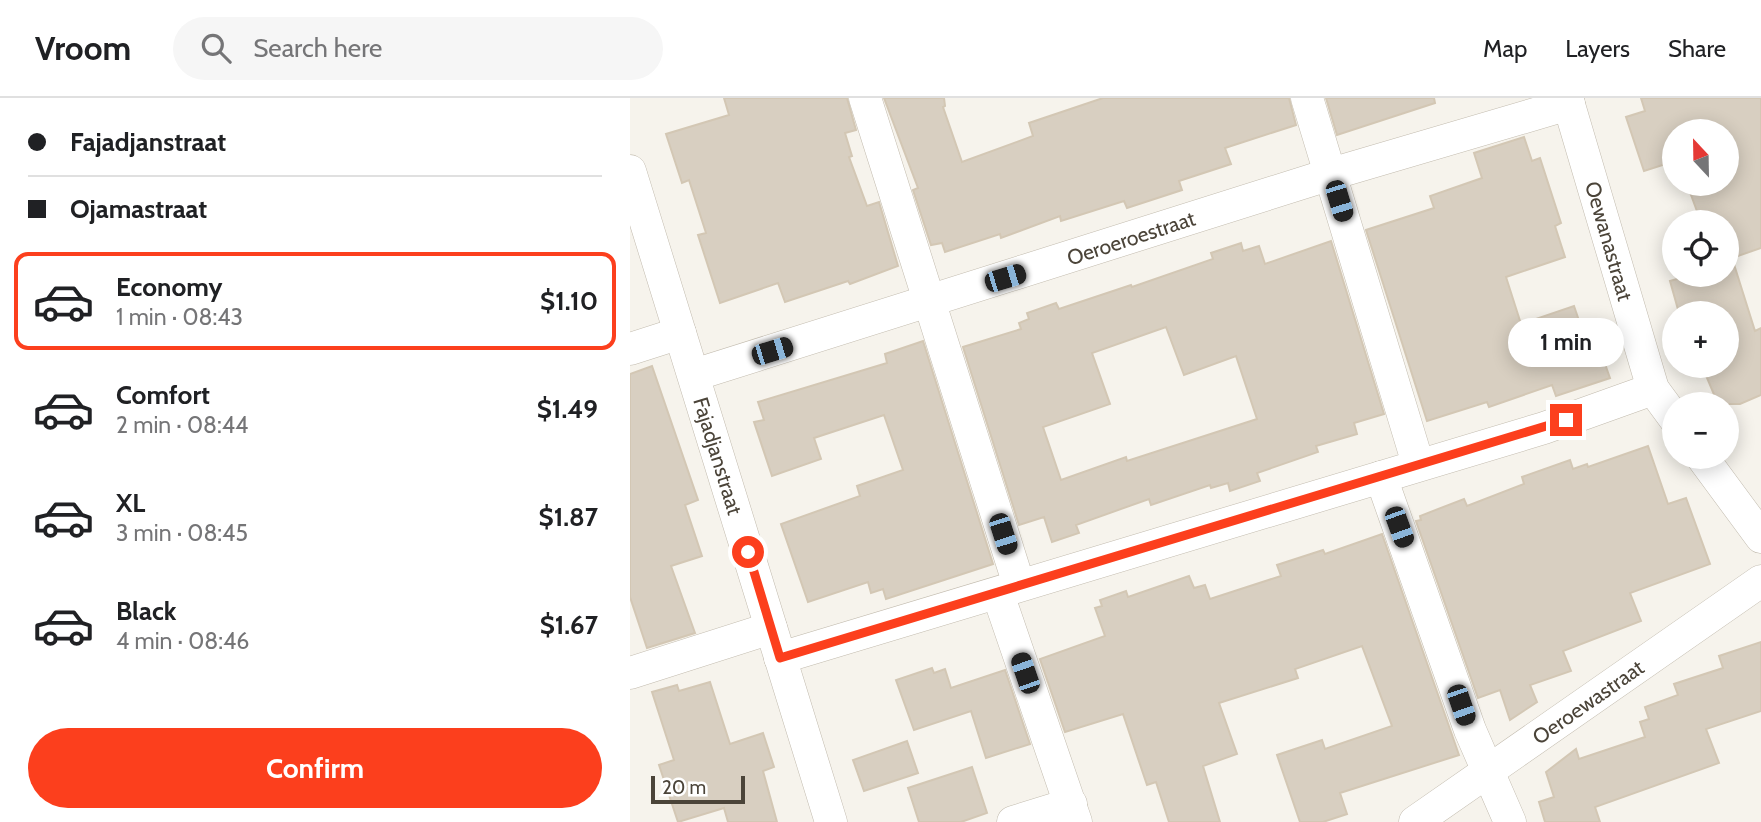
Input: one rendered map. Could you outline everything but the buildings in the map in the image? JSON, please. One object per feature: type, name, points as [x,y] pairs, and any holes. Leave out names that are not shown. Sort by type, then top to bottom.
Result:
[{"type":"street","points":[[865,98],[929,302],[1073,813],[1013,822]]},
{"type":"street","points":[[1307,98],[1418,464]]},
{"type":"street","name":"Oeroeroestraat","points":[[694,375],[1568,101]]},
{"type":"street","name":"Oewanastraat","points":[[1568,101],[1653,389],[1662,401]]},
{"type":"street","name":"Fajadjanstraat","points":[[630,171],[831,822]]},
{"type":"street","points":[[630,349],[680,333]]},
{"type":"street","points":[[630,673],[1008,590],[1544,428],[1653,389]]},
{"type":"street","points":[[1711,469],[1761,537]]},
{"type":"street","points":[[1381,477],[1470,730],[1510,822]]},
{"type":"street","name":"Oeroewastraat","points":[[1415,822],[1761,581]]},
{"type":"route","points":[[748,552],[780,658],[1566,420]]}]
